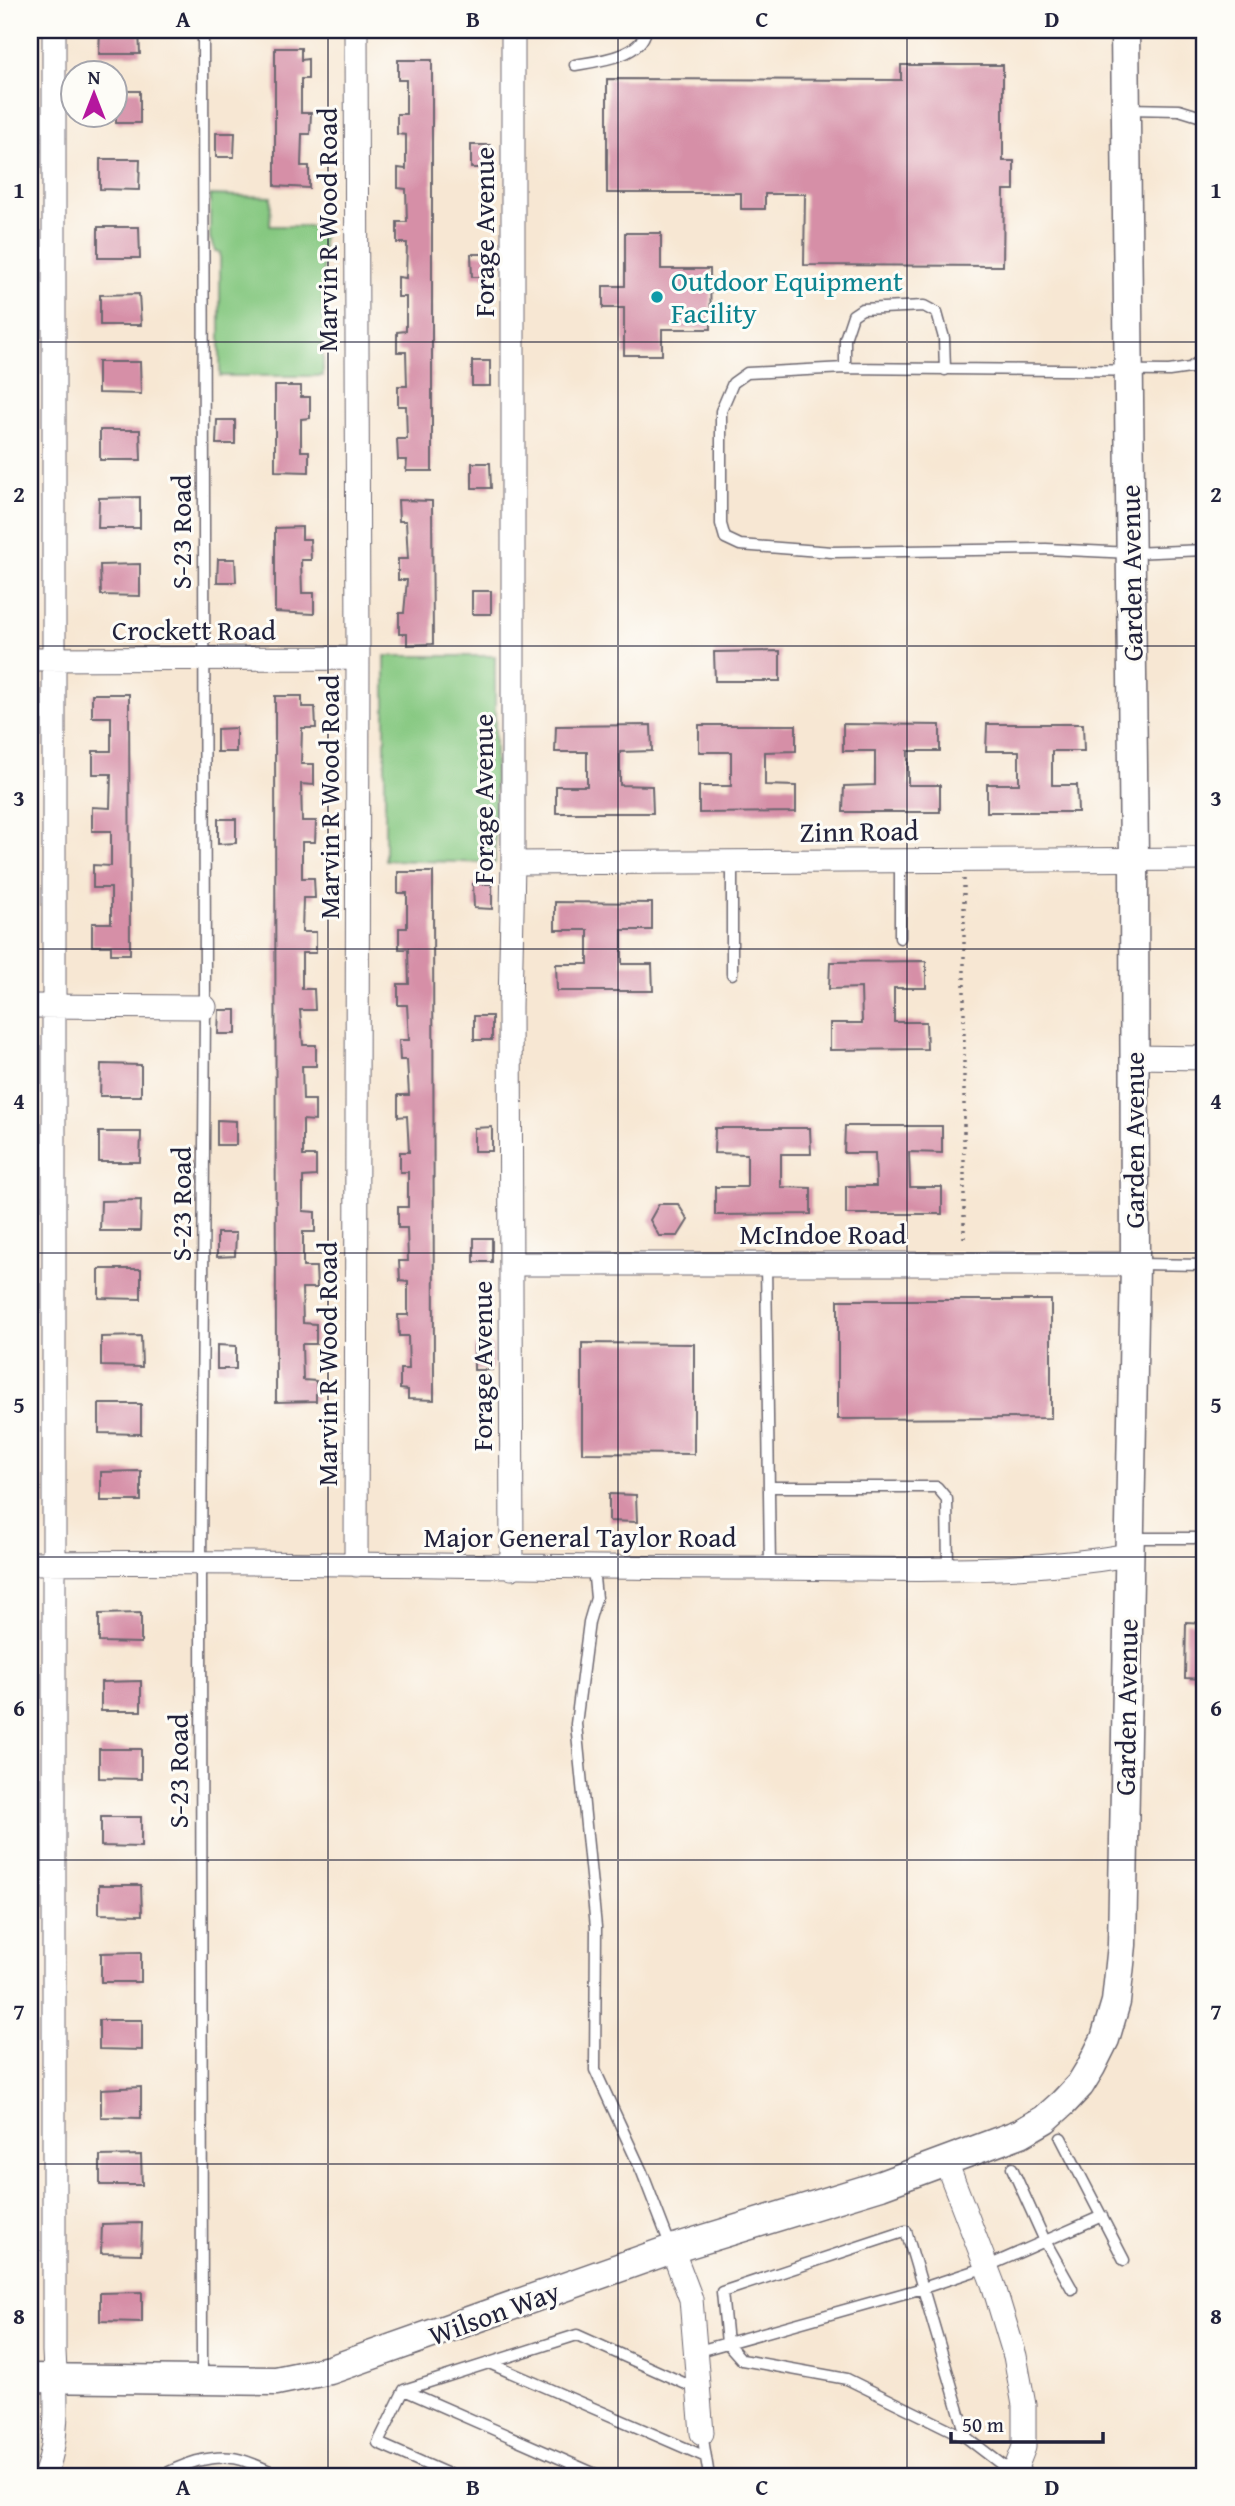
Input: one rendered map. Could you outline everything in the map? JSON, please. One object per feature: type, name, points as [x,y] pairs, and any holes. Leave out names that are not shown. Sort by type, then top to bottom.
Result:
[{"type":"street","points":[[45,2476],[52,2455],[55,2432],[42,2378],[41,1563],[41,1005],[54,659],[54,30]]},
{"type":"street","name":"Marvin R Wood Road","points":[[356,30],[356,1565]]},
{"type":"street","name":"Forage Avenue","points":[[512,1568],[510,1007],[513,863],[513,30]]},
{"type":"street","name":"Garden Avenue","points":[[946,2162],[1021,2133],[1045,2119],[1080,2085],[1105,2039],[1116,2001],[1122,1945],[1135,1264],[1134,858],[1125,30]]},
{"type":"street","name":"Crockett Road","points":[[30,659],[358,658]]},
{"type":"street","name":"Zinn Road","points":[[513,863],[1205,859]]},
{"type":"street","points":[[41,1005],[205,1007]]},
{"type":"street","points":[[1134,1057],[1205,1058]]},
{"type":"street","name":"McIndoe Road","points":[[512,1264],[1135,1264]]},
{"type":"street","name":"Major General Taylor Road","points":[[41,1563],[512,1568],[948,1568],[1077,1564],[1129,1547]]},
{"type":"street","points":[[946,2162],[986,2267],[1015,2356],[1024,2405],[1024,2446],[1016,2475]]},
{"type":"street","name":"Wilson Way","points":[[42,2378],[276,2381],[330,2370],[672,2249],[881,2185],[946,2162]]},
{"type":"street","points":[[672,2249],[691,2299],[702,2433]]},
{"type":"lane","name":"S-23 Road","points":[[202,2379],[201,1564],[205,1007],[203,30]]},
{"type":"lane","points":[[575,65],[627,52],[645,37],[646,30]]},
{"type":"lane","points":[[1126,109],[1180,110],[1205,118]]},
{"type":"lane","points":[[845,368],[845,339],[853,315],[862,309],[924,306],[937,313],[944,338],[945,370]]},
{"type":"lane","points":[[1205,357],[1189,368],[1169,372],[845,368],[747,373],[733,383],[721,411],[721,524],[725,538],[740,545],[832,552],[1046,549],[1131,553],[1205,550]]},
{"type":"lane","points":[[900,860],[900,939]]},
{"type":"lane","points":[[732,863],[732,974]]},
{"type":"lane","points":[[766,1264],[770,1568]]},
{"type":"lane","points":[[1135,1264],[1205,1265]]},
{"type":"lane","points":[[769,1487],[937,1487],[947,1499],[948,1568]]},
{"type":"lane","points":[[1129,1547],[1205,1538]]},
{"type":"lane","points":[[593,1568],[596,1598],[589,1622],[576,1724],[596,1927],[595,2070],[642,2172],[672,2249]]},
{"type":"lane","points":[[1061,2138],[1124,2260]]},
{"type":"lane","points":[[1012,2168],[1045,2241],[1072,2289]]},
{"type":"lane","points":[[695,2352],[923,2288],[986,2267],[1102,2216]]},
{"type":"lane","points":[[967,2438],[906,2231],[722,2292],[727,2343],[742,2360],[847,2379],[967,2438],[1016,2475]]},
{"type":"lane","points":[[453,2476],[378,2443],[404,2390],[577,2335],[697,2389]]},
{"type":"lane","points":[[489,2363],[706,2457]]},
{"type":"lane","points":[[404,2390],[600,2476]]},
{"type":"lane","points":[[702,2433],[709,2476]]},
{"type":"lane","points":[[162,2476],[191,2463],[221,2455],[243,2460],[281,2476]]},
{"type":"path","points":[[964,860],[964,1264]]},
{"type":"green space","points":[[210,195],[271,197],[270,226],[323,226],[323,376],[220,376],[220,252],[215,251],[210,238]]},
{"type":"green space","points":[[385,656],[495,656],[495,863],[385,860]]},
{"type":"green space","points":[[30,2396],[38,2408],[42,2432],[39,2455],[30,2476]]},
{"type":"building","points":[[100,30],[139,30],[140,54],[99,54]]},
{"type":"building","points":[[275,48],[301,48],[301,60],[308,59],[308,79],[301,79],[301,113],[311,113],[310,134],[302,134],[301,166],[309,166],[309,188],[275,186]]},
{"type":"building","points":[[398,60],[432,60],[432,471],[406,471],[407,460],[398,460],[397,439],[407,439],[406,406],[398,406],[398,386],[407,386],[406,352],[397,352],[397,332],[406,331],[406,297],[398,297],[398,277],[406,278],[407,243],[397,243],[397,222],[407,222],[406,189],[398,188],[398,168],[406,169],[406,135],[397,134],[397,114],[406,114],[406,80],[398,80]]},
{"type":"building","points":[[901,65],[1003,65],[1003,161],[1014,161],[1014,190],[1004,190],[1003,266],[804,265],[805,194],[765,194],[765,209],[741,209],[741,193],[607,193],[607,79],[901,80]]},
{"type":"building","points":[[130,91],[140,91],[140,123],[130,123]]},
{"type":"building","points":[[216,133],[235,133],[234,157],[216,157]]},
{"type":"building","points":[[471,145],[490,145],[490,168],[471,168]]},
{"type":"building","points":[[100,159],[140,159],[139,190],[100,189]]},
{"type":"building","points":[[98,227],[139,227],[140,258],[98,258]]},
{"type":"building","name":"Outdoor Equipment Facility","points":[[625,233],[661,233],[661,269],[710,269],[711,329],[662,329],[662,355],[624,355],[624,308],[603,308],[603,286],[625,286]]},
{"type":"building","points":[[471,254],[490,254],[490,277],[472,277]]},
{"type":"building","points":[[139,294],[141,325],[100,325],[100,295]]},
{"type":"building","points":[[472,361],[490,361],[490,386],[472,386]]},
{"type":"building","points":[[98,362],[140,362],[141,394],[98,393]]},
{"type":"building","points":[[275,386],[301,386],[301,397],[310,397],[310,418],[301,419],[301,451],[309,451],[309,472],[275,471]]},
{"type":"building","points":[[217,420],[235,420],[235,444],[216,444]]},
{"type":"building","points":[[100,430],[140,430],[141,460],[100,460]]},
{"type":"building","points":[[472,463],[490,463],[491,488],[472,488]]},
{"type":"building","points":[[140,497],[140,528],[98,528],[99,498]]},
{"type":"building","points":[[398,500],[432,501],[433,644],[407,645],[407,634],[399,634],[399,613],[404,613],[407,580],[398,580],[398,559],[408,559],[406,521],[399,521]]},
{"type":"building","points":[[302,527],[302,539],[310,539],[311,560],[301,560],[302,593],[314,593],[314,614],[275,612],[275,528]]},
{"type":"building","points":[[218,559],[235,559],[236,582],[217,582]]},
{"type":"building","points":[[140,564],[140,596],[101,595],[100,565]]},
{"type":"building","points":[[472,591],[491,591],[491,614],[472,614]]},
{"type":"building","points":[[780,651],[780,681],[715,681],[714,652]]},
{"type":"building","points":[[92,694],[129,694],[130,954],[111,954],[111,946],[92,946],[92,923],[111,923],[111,888],[93,888],[93,865],[111,866],[111,831],[92,831],[92,807],[110,808],[111,774],[93,774],[93,751],[111,751],[111,717],[92,717]]},
{"type":"building","points":[[275,696],[302,696],[302,707],[315,707],[316,728],[302,728],[301,764],[314,764],[314,785],[301,784],[302,821],[316,821],[315,842],[302,842],[302,878],[314,878],[315,898],[303,898],[302,932],[316,932],[316,953],[302,953],[302,989],[314,989],[315,1010],[300,1010],[303,1045],[316,1045],[316,1066],[302,1066],[303,1100],[315,1100],[315,1121],[303,1120],[303,1156],[316,1156],[316,1176],[303,1177],[303,1211],[315,1212],[315,1232],[303,1232],[303,1267],[316,1267],[317,1288],[302,1288],[303,1323],[316,1324],[316,1344],[302,1344],[303,1380],[316,1381],[316,1401],[276,1402]]},
{"type":"building","points":[[843,724],[940,725],[940,751],[908,751],[908,785],[940,785],[940,812],[843,812],[844,786],[875,785],[875,751],[843,751]]},
{"type":"building","points":[[987,724],[1083,724],[1084,751],[1052,751],[1052,785],[1077,785],[1078,812],[987,812],[987,784],[1019,784],[1019,751],[986,751]]},
{"type":"building","points":[[651,725],[652,751],[620,752],[620,785],[652,786],[653,813],[556,813],[556,786],[587,786],[587,752],[555,752],[556,726]]},
{"type":"building","points":[[699,725],[796,725],[796,751],[765,752],[765,785],[796,786],[796,812],[699,813],[699,786],[731,786],[731,752],[699,752]]},
{"type":"building","points":[[236,728],[236,752],[217,752],[217,729]]},
{"type":"building","points":[[218,819],[236,819],[236,843],[218,844]]},
{"type":"building","points":[[398,872],[433,872],[434,1400],[408,1399],[408,1390],[400,1389],[400,1369],[409,1369],[408,1336],[399,1336],[398,1315],[408,1315],[408,1282],[400,1281],[399,1261],[408,1261],[407,1228],[398,1228],[398,1207],[408,1207],[408,1172],[400,1172],[400,1152],[409,1152],[407,1116],[398,1117],[398,1095],[409,1095],[407,1060],[400,1060],[399,1040],[409,1040],[407,1005],[398,1005],[398,984],[409,984],[408,949],[399,949],[399,928],[407,928],[407,893],[398,893]]},
{"type":"building","points":[[473,884],[492,884],[492,909],[474,908]]},
{"type":"building","points":[[555,902],[652,903],[652,930],[622,930],[622,964],[652,964],[653,991],[557,991],[556,964],[588,964],[588,930],[555,930]]},
{"type":"building","points":[[926,961],[926,988],[894,988],[894,1022],[926,1022],[927,1049],[830,1050],[830,1023],[862,1023],[861,988],[829,989],[830,962]]},
{"type":"building","points":[[219,1010],[236,1010],[236,1034],[218,1034]]},
{"type":"building","points":[[474,1016],[492,1016],[492,1040],[474,1040]]},
{"type":"building","points":[[101,1064],[141,1065],[141,1096],[100,1096]]},
{"type":"building","points":[[217,1120],[236,1121],[236,1145],[217,1145]]},
{"type":"building","points":[[845,1126],[942,1126],[942,1153],[909,1152],[910,1187],[942,1187],[942,1214],[846,1214],[846,1186],[876,1186],[875,1153],[844,1153]]},
{"type":"building","points":[[492,1127],[492,1151],[474,1151],[474,1128]]},
{"type":"building","points":[[715,1128],[810,1128],[811,1154],[781,1154],[781,1187],[811,1188],[811,1214],[715,1215],[715,1187],[747,1187],[747,1154],[714,1153]]},
{"type":"building","points":[[99,1132],[141,1132],[140,1162],[99,1162]]},
{"type":"building","points":[[141,1200],[140,1231],[100,1231],[101,1201]]},
{"type":"building","points":[[659,1204],[678,1204],[688,1220],[678,1236],[659,1236],[650,1220]]},
{"type":"building","points":[[217,1233],[236,1233],[235,1256],[217,1257]]},
{"type":"building","points":[[474,1238],[492,1238],[492,1262],[474,1262]]},
{"type":"building","points":[[99,1269],[141,1269],[141,1299],[99,1298]]},
{"type":"building","points":[[838,1300],[1051,1300],[1051,1418],[838,1419]]},
{"type":"building","points":[[141,1336],[142,1367],[101,1366],[101,1337]]},
{"type":"building","points":[[582,1343],[694,1344],[694,1454],[582,1453]]},
{"type":"building","points":[[217,1345],[236,1346],[236,1369],[217,1369]]},
{"type":"building","points":[[493,1345],[492,1370],[474,1370],[474,1346]]},
{"type":"building","points":[[99,1404],[141,1404],[141,1434],[99,1433]]},
{"type":"building","points":[[141,1471],[141,1501],[101,1501],[101,1472]]},
{"type":"building","points":[[609,1494],[636,1495],[637,1522],[609,1521]]},
{"type":"building","points":[[141,1613],[141,1643],[99,1642],[99,1614]]},
{"type":"building","points":[[1186,1622],[1205,1623],[1205,1679],[1185,1678]]},
{"type":"building","points":[[141,1681],[141,1711],[101,1711],[101,1682]]},
{"type":"building","points":[[99,1749],[141,1749],[141,1779],[99,1778]]},
{"type":"building","points":[[101,1817],[141,1817],[141,1847],[101,1846]]},
{"type":"building","points":[[99,1885],[141,1885],[142,1915],[99,1914]]},
{"type":"building","points":[[141,1952],[141,1982],[101,1982],[101,1953]]},
{"type":"building","points":[[99,2020],[142,2020],[142,2050],[99,2049]]},
{"type":"building","points":[[141,2087],[141,2118],[101,2117],[101,2089]]},
{"type":"building","points":[[141,2155],[142,2185],[100,2185],[100,2156]]},
{"type":"building","points":[[142,2223],[141,2254],[101,2253],[102,2224]]},
{"type":"building","points":[[142,2292],[142,2322],[100,2321],[100,2293]]},
{"type":"place","name":"Outdoor Equipment Facility","points":[[657,297]]}]
